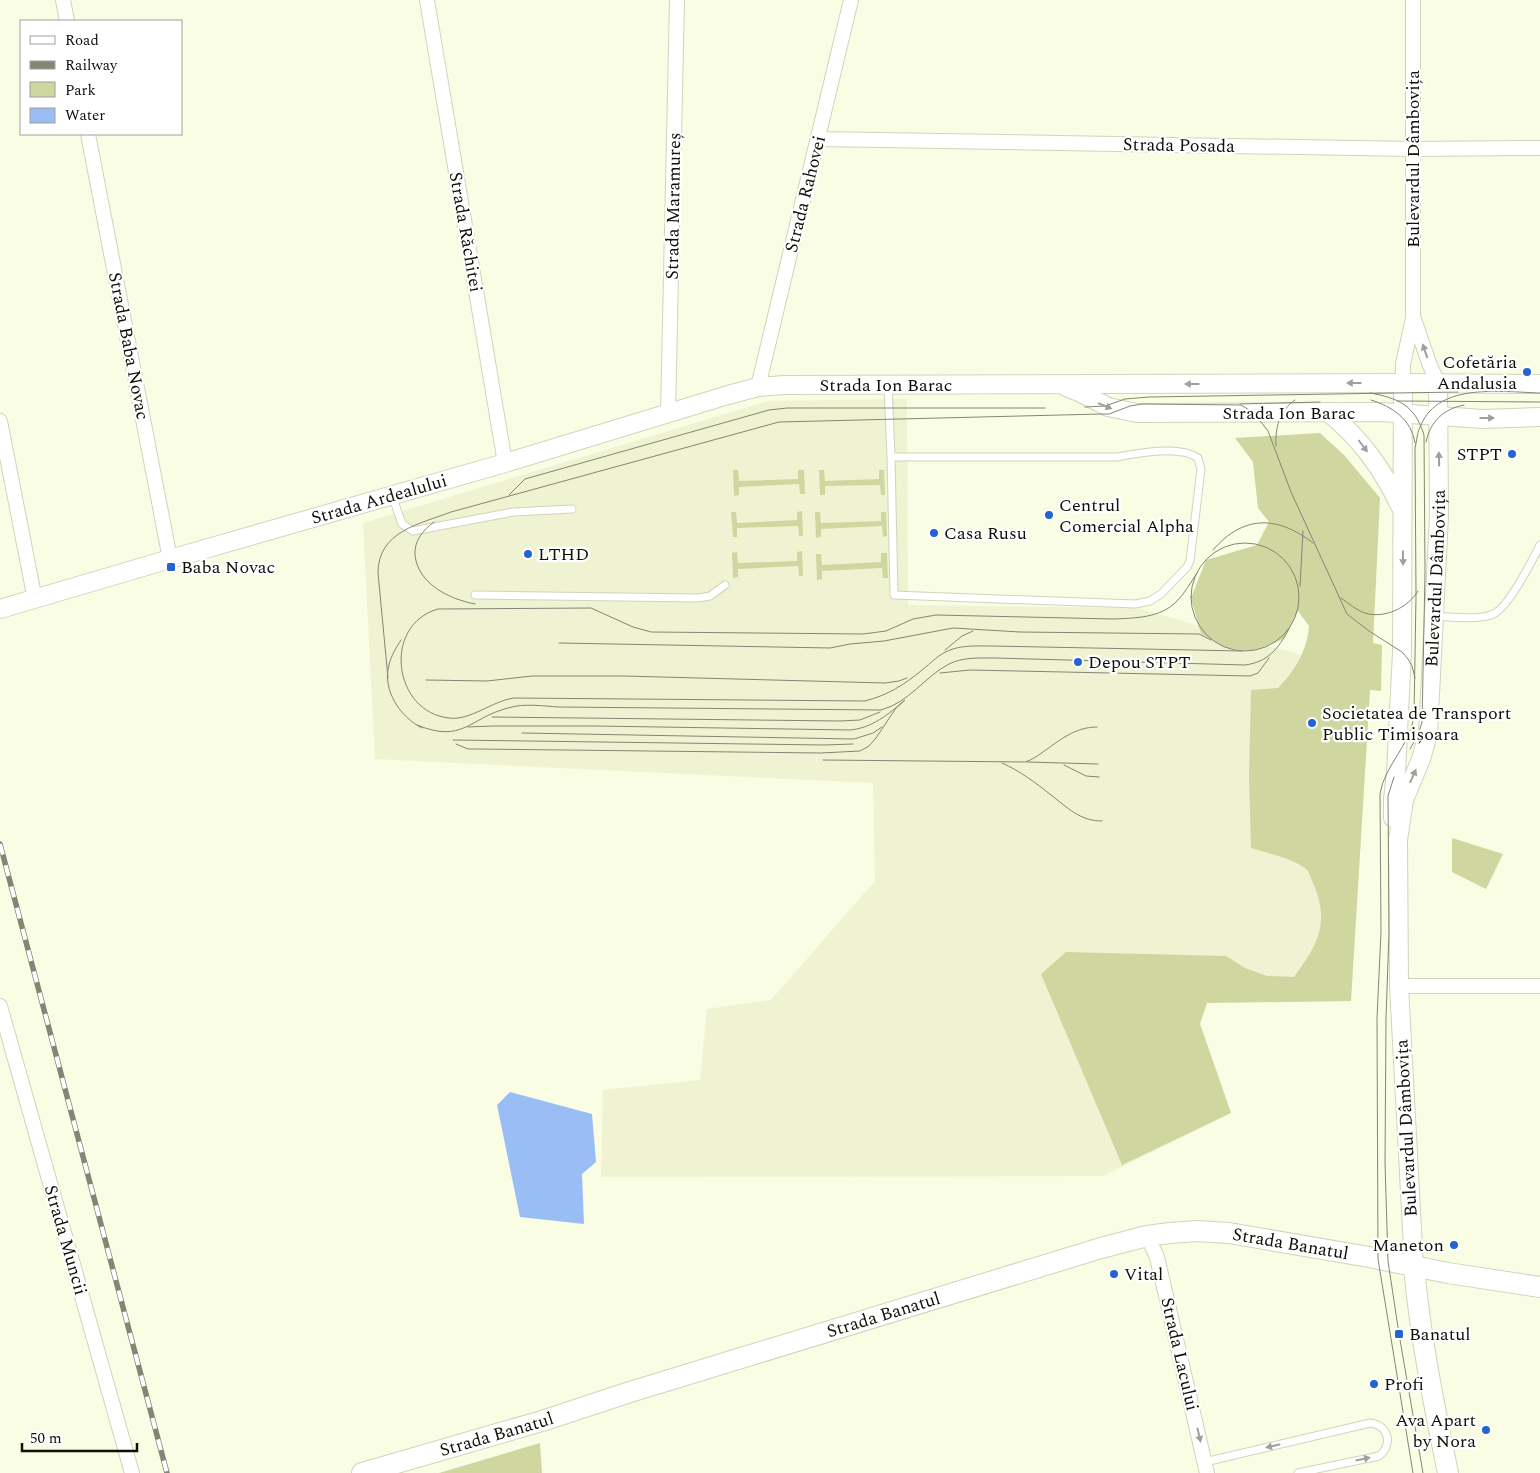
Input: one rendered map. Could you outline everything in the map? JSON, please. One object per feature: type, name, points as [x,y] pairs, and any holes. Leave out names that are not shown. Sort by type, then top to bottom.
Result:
[{"type":"main road","name":"Strada Banatul","points":[[362,1473],[542,1421],[630,1392],[1101,1248],[1147,1236],[1197,1231],[1229,1234],[1466,1276],[1540,1286]]},
{"type":"main road","name":"Bulevardul Dâmbovița","points":[[1414,1266],[1423,1336],[1448,1473]]},
{"type":"street","points":[[63,0],[67,20]]},
{"type":"street","name":"Strada Răchitei","points":[[427,0],[505,463]]},
{"type":"street","name":"Strada Maramureș","points":[[668,413],[677,0]]},
{"type":"street","name":"Strada Rahovei","points":[[758,387],[851,0]]},
{"type":"street","name":"Bulevardul Dâmbovița","points":[[1398,840],[1392,811],[1402,652],[1403,364],[1413,318],[1413,0]]},
{"type":"street","name":"Strada Baba Novac","points":[[88,135],[170,559]]},
{"type":"street","name":"Strada Posada","points":[[818,139],[1412,149],[1540,148]]},
{"type":"street","name":"Bulevardul Dâmbovița","points":[[1413,318],[1438,383],[1440,474],[1428,734],[1422,758],[1404,800],[1398,840],[1398,986],[1414,1266]]},
{"type":"street","name":"Strada Ion Barac","points":[[758,387],[784,385],[1540,384]]},
{"type":"street","name":"Strada Ion Barac","points":[[1044,385],[1072,389],[1105,406],[1137,414],[1387,412],[1483,419],[1540,417]]},
{"type":"street","name":"Strada Ardealului","points":[[0,609],[505,463],[758,387]]},
{"type":"street","points":[[1328,412],[1358,438],[1388,479],[1402,510]]},
{"type":"street","points":[[0,421],[35,600]]},
{"type":"street","points":[[1398,986],[1540,986]]},
{"type":"street","name":"Strada Muncii","points":[[0,1006],[132,1473]]},
{"type":"street","name":"Strada Lacului","points":[[1147,1236],[1157,1257],[1206,1468]]},
{"type":"lane","points":[[888,385],[892,457],[894,595],[1135,604],[1150,601],[1161,594],[1175,582],[1190,561],[1201,468],[1198,458],[1191,452],[1150,451],[1117,457],[892,457]]},
{"type":"lane","points":[[392,495],[402,524],[413,531],[513,512],[572,509]]},
{"type":"lane","points":[[1434,616],[1478,617],[1493,614],[1508,599],[1540,545]]},
{"type":"lane","points":[[475,595],[698,598],[710,596],[725,585]]},
{"type":"lane","points":[[1206,1468],[1370,1423],[1383,1428],[1388,1437],[1388,1446],[1379,1456],[1298,1473]]},
{"type":"shaded area","points":[[907,399],[908,605],[1137,608],[1371,675],[1351,1001],[1207,1003],[1200,1024],[1231,1113],[1103,1176],[601,1177],[603,1090],[700,1080],[707,1009],[771,1000],[875,881],[873,783],[375,759],[363,523],[768,401]]},
{"type":"green space","points":[[1320,433],[1345,456],[1380,498],[1373,643],[1382,645],[1381,691],[1370,690],[1351,1001],[1207,1003],[1200,1024],[1231,1113],[1122,1165],[1041,974],[1066,952],[1226,956],[1245,968],[1267,976],[1294,977],[1315,945],[1319,934],[1321,911],[1319,899],[1308,871],[1297,863],[1251,848],[1249,775],[1251,690],[1278,688],[1295,668],[1303,652],[1309,626],[1298,611],[1284,639],[1252,651],[1226,648],[1201,634],[1191,598],[1206,560],[1257,545],[1269,522],[1258,508],[1253,462],[1235,438]]},
{"type":"green space","points":[[733,470],[738,470],[739,481],[798,479],[798,470],[804,470],[805,494],[800,494],[799,484],[739,487],[739,495],[734,496]]},
{"type":"green space","points":[[819,470],[824,470],[825,481],[879,479],[879,470],[884,470],[885,495],[881,495],[880,485],[825,486],[825,495],[820,495]]},
{"type":"green space","points":[[802,511],[803,536],[799,536],[798,526],[737,528],[737,537],[733,537],[731,512],[736,512],[737,523],[797,520],[797,512]]},
{"type":"green space","points":[[815,512],[820,512],[821,523],[881,521],[881,512],[886,512],[887,536],[883,537],[882,526],[821,529],[821,537],[816,538]]},
{"type":"green space","points":[[802,551],[803,576],[799,576],[798,566],[738,569],[738,577],[733,578],[732,553],[737,552],[738,563],[797,561],[797,552]]},
{"type":"green space","points":[[881,553],[887,553],[888,578],[883,578],[882,568],[822,571],[822,579],[817,580],[816,554],[821,554],[822,565],[881,562]]},
{"type":"green space","points":[[1452,838],[1503,854],[1486,889],[1452,872]]},
{"type":"green space","points":[[540,1443],[542,1473],[439,1473]]},
{"type":"water","points":[[510,1092],[592,1114],[596,1162],[582,1174],[584,1224],[520,1217],[497,1105]]},
{"type":"tram line","points":[[1413,1473],[1378,1259],[1377,1018],[1381,932],[1380,794],[1386,774],[1408,737],[1414,716],[1416,595],[1415,448],[1421,425],[1430,411],[1442,402],[1457,396],[1490,391],[1540,393]]},
{"type":"tram line","points":[[1085,407],[1105,406],[1125,399],[1149,397],[1458,392]]},
{"type":"tram line","points":[[1370,393],[1389,397],[1404,405],[1416,416],[1424,435],[1425,573],[1422,722],[1418,735],[1410,749]]},
{"type":"tram line","points":[[1276,446],[1279,420],[1285,409],[1295,400]]},
{"type":"tram line","points":[[1371,400],[1387,406],[1400,415],[1410,427],[1415,443]]},
{"type":"tram line","points":[[1397,401],[1540,402]]},
{"type":"tram line","points":[[1240,404],[1320,402]]},
{"type":"tram line","points":[[388,678],[378,573],[380,559],[385,547],[403,531],[451,512],[779,422],[1109,414],[1130,406],[1142,404],[1241,405],[1254,413],[1268,431],[1291,492],[1347,614],[1402,652],[1412,666],[1415,678]]},
{"type":"tram line","points":[[1426,442],[1434,423],[1444,413],[1464,405]]},
{"type":"tram line","points":[[509,495],[525,479],[769,410],[787,408],[1045,408]]},
{"type":"tram line","points":[[434,522],[423,532],[416,545],[417,565],[428,582],[436,588],[445,594],[475,604]]},
{"type":"tram line","points":[[1213,550],[1236,530],[1248,525],[1261,523],[1286,527],[1313,543]]},
{"type":"tram line","points":[[1300,586],[1303,531]]},
{"type":"tram line","points":[[1245,543],[1266,547],[1283,559],[1295,576],[1299,597],[1295,618],[1283,635],[1266,647],[1245,651],[1224,647],[1207,635],[1195,618],[1191,597],[1195,576],[1207,559],[1224,547],[1245,543]]},
{"type":"tram line","points":[[1197,573],[1183,595],[1171,607],[1147,616],[1114,619],[936,615],[913,619],[886,631],[863,634],[651,632],[633,627],[591,608],[438,609],[420,618],[408,632],[402,649],[402,667],[406,685],[416,701],[430,712],[449,718],[457,718],[465,717],[514,698],[865,701],[888,693],[902,685],[946,652],[955,648],[965,647],[1242,651]]},
{"type":"tram line","points":[[1341,598],[1362,612],[1380,614],[1395,611],[1402,607],[1418,591]]},
{"type":"tram line","points":[[559,643],[830,648],[884,641],[953,628],[1020,632],[1199,634],[1211,640]]},
{"type":"tram line","points":[[417,725],[445,732],[456,731],[495,712],[514,706],[527,705],[559,707],[881,710],[909,695],[940,669],[960,660],[995,658],[1245,665],[1266,658],[1281,643],[1289,629]]},
{"type":"tram line","points":[[945,650],[962,636],[973,631]]},
{"type":"tram line","points":[[401,640],[390,662],[388,684],[400,710],[422,728]]},
{"type":"tram line","points":[[940,673],[970,670],[1250,676],[1258,673],[1269,658]]},
{"type":"tram line","points":[[426,680],[487,681],[532,676],[624,676],[885,683],[907,678]]},
{"type":"tram line","points":[[456,744],[468,749],[821,753],[860,751],[869,746],[896,708],[905,700],[873,723],[850,730],[596,726],[468,727]]},
{"type":"tram line","points":[[492,717],[840,721],[860,720],[880,712]]},
{"type":"tram line","points":[[522,733],[854,739],[873,733],[882,727]]},
{"type":"tram line","points":[[823,760],[1025,762],[1075,732],[1097,727]]},
{"type":"tram line","points":[[453,740],[853,744]]},
{"type":"tram line","points":[[1027,762],[1098,764]]},
{"type":"tram line","points":[[1002,763],[1028,778],[1075,813],[1087,819],[1102,821]]},
{"type":"tram line","points":[[1064,765],[1086,776],[1099,777]]},
{"type":"tram line","points":[[1394,777],[1388,796],[1389,933],[1386,1018],[1385,1163],[1388,1261],[1423,1473]]},
{"type":"railway","points":[[0,844],[167,1473]]},
{"type":"place","name":"Cofetăria Andalusia","points":[[1527,372]]},
{"type":"place","name":"STPT","points":[[1512,454]]},
{"type":"place","name":"Centrul Comercial Alpha","points":[[1049,515]]},
{"type":"place","name":"Casa Rusu","points":[[934,533]]},
{"type":"place","name":"LTHD","points":[[528,554]]},
{"type":"place","name":"Baba Novac","points":[[171,567]]},
{"type":"place","name":"Depou STPT","points":[[1078,662]]},
{"type":"place","name":"Societatea de Transport Public Timișoara","points":[[1312,723]]},
{"type":"place","name":"Maneton","points":[[1454,1245]]},
{"type":"place","name":"Vital","points":[[1114,1274]]},
{"type":"place","name":"Banatul","points":[[1399,1334]]},
{"type":"place","name":"Profi","points":[[1374,1384]]},
{"type":"place","name":"Ava Apart by Nora","points":[[1486,1430]]}]
